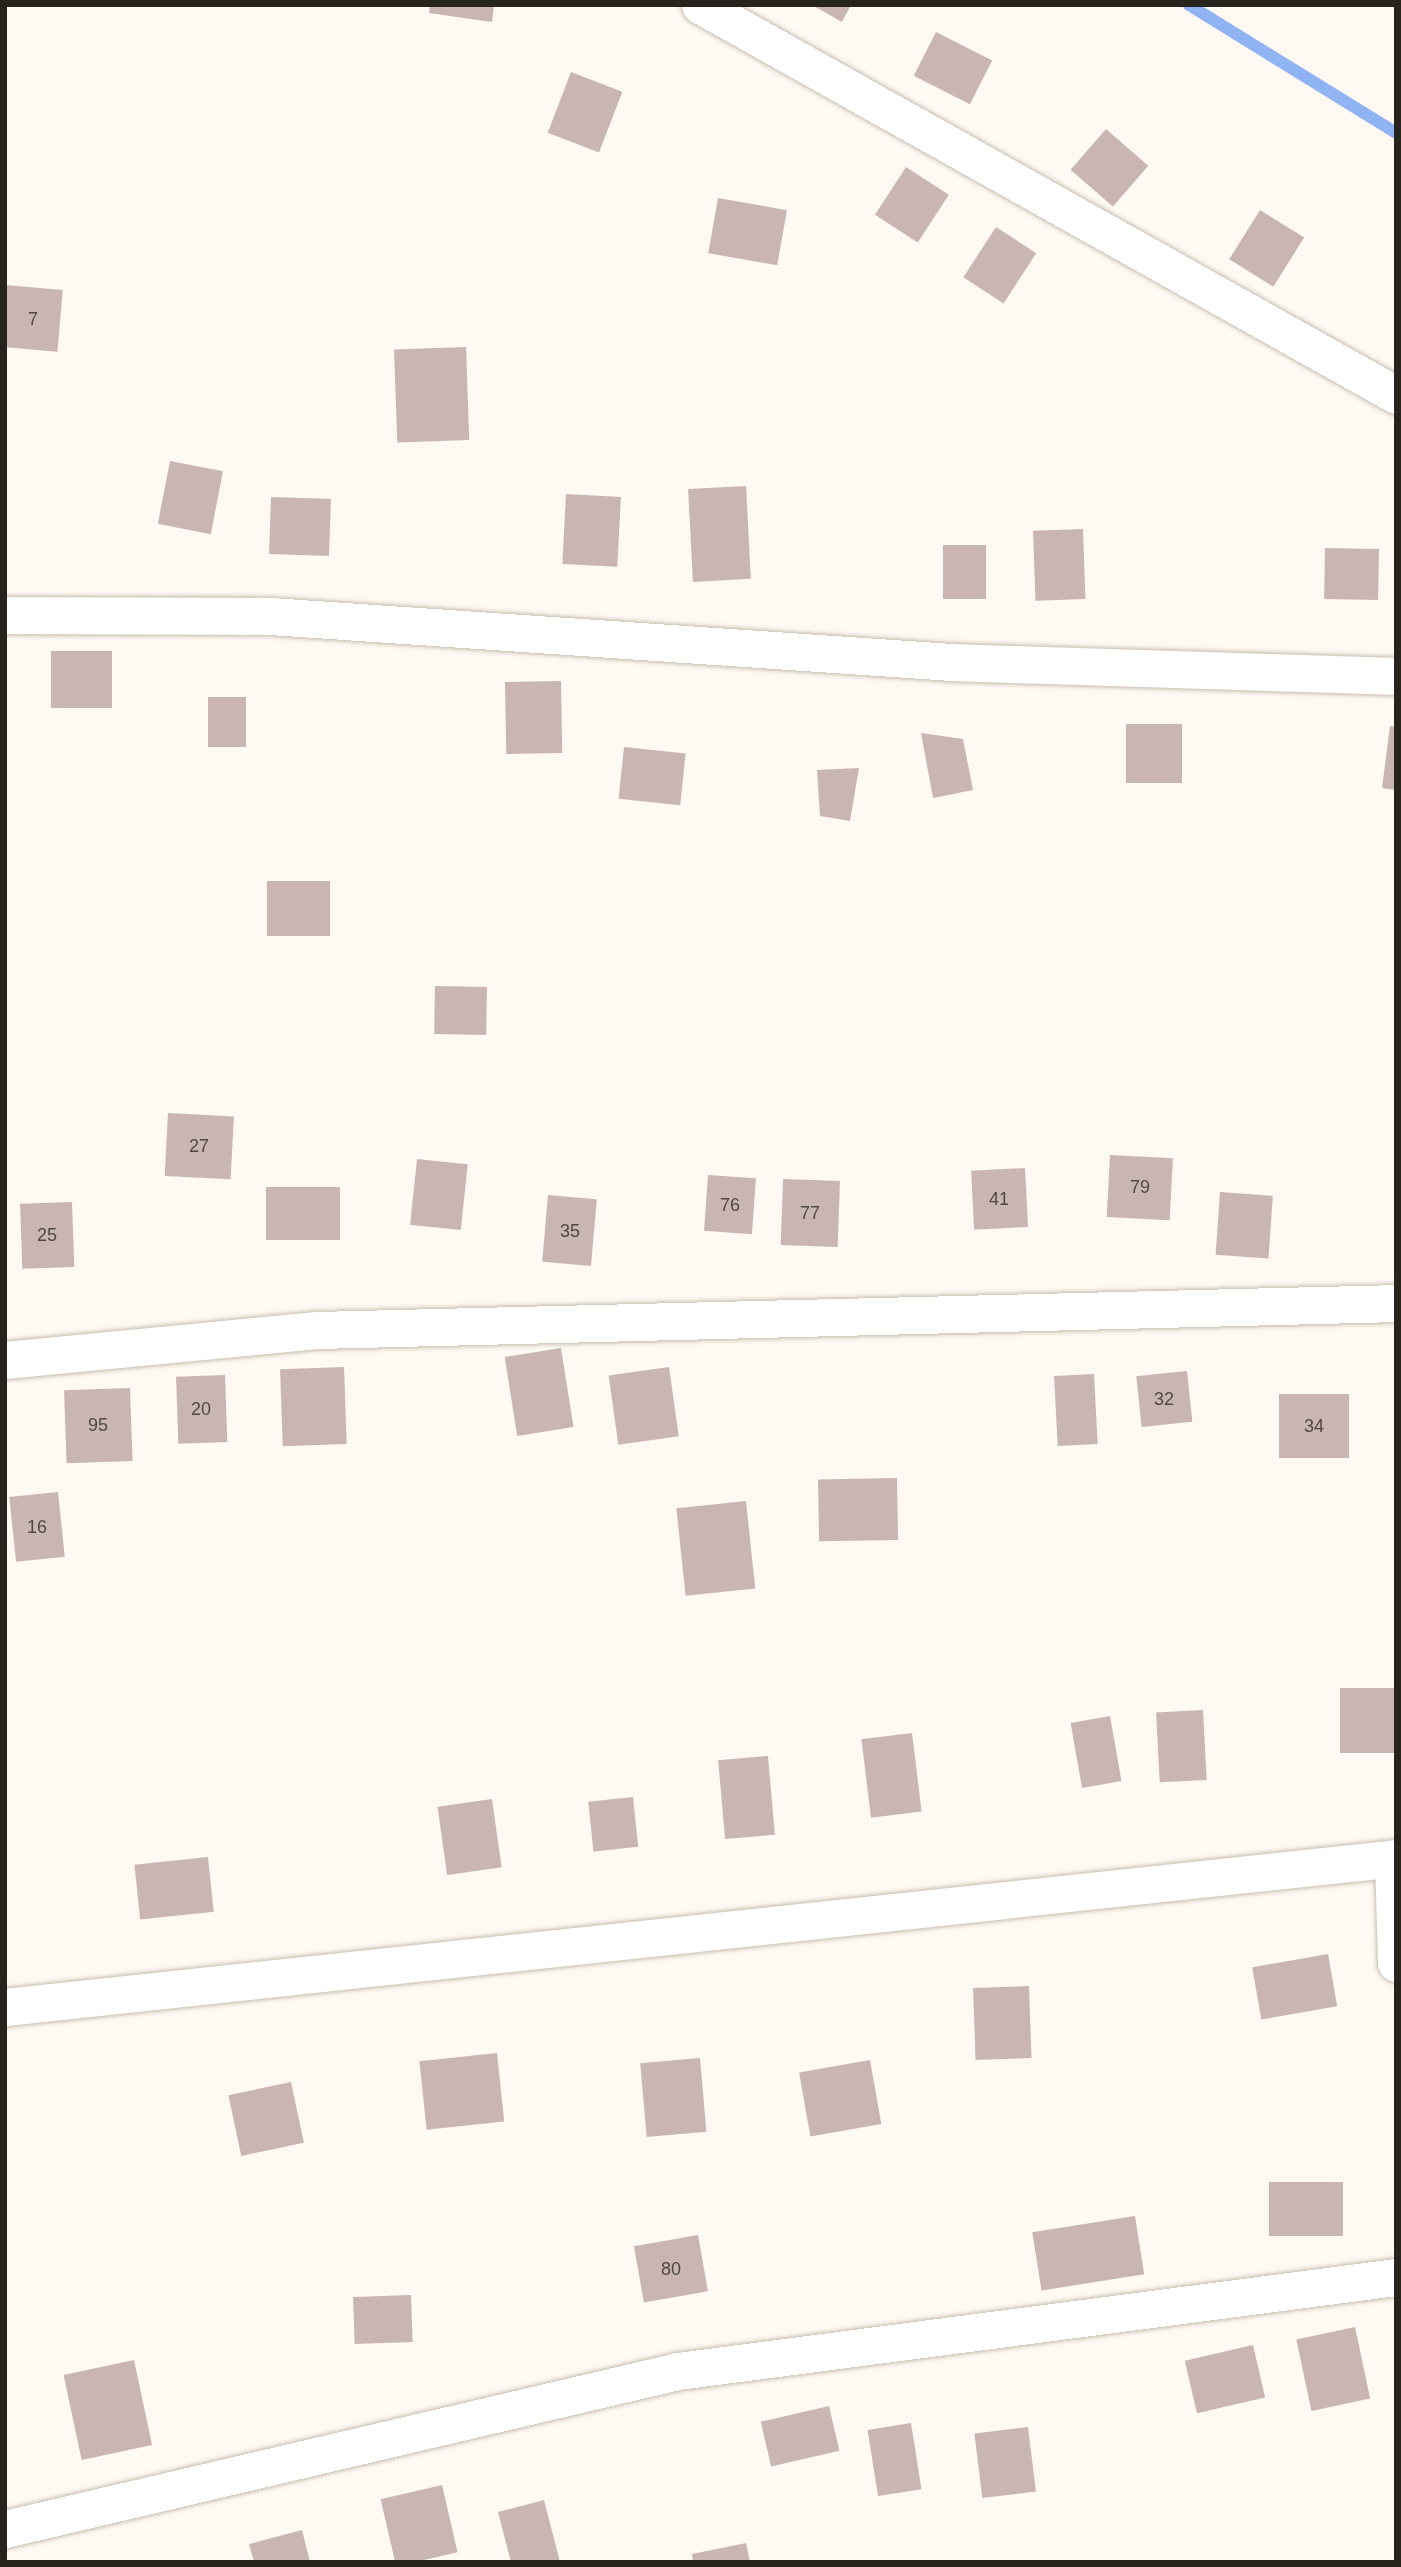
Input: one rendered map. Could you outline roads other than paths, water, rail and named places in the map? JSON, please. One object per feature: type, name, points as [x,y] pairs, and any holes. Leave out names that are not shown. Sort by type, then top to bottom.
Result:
[{"type":"street","points":[[700,5],[1396,395]]},
{"type":"street","points":[[5,615],[270,616],[951,662],[1396,676]]},
{"type":"street","points":[[5,1360],[317,1331],[1396,1303]]},
{"type":"street","points":[[5,2007],[1394,1858],[1396,1964]]},
{"type":"street","points":[[5,2529],[678,2371],[1396,2277]]},
{"type":"waterway","points":[[1189,5],[1396,133]]}]
